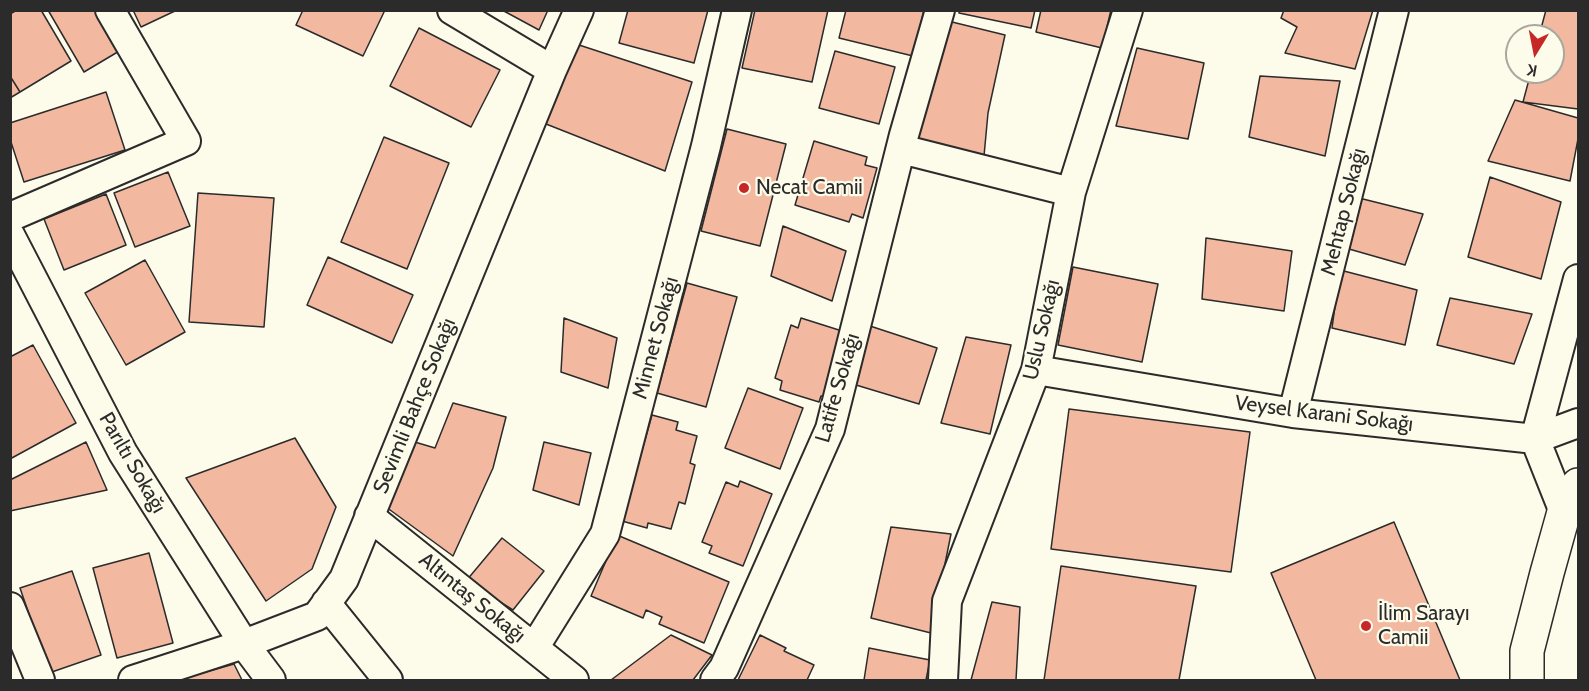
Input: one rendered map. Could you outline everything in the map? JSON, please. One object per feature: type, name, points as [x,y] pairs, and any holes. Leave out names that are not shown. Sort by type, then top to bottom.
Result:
[{"type":"main road","points":[[1523,671],[1571,499]]},
{"type":"street","points":[[10,217],[186,141],[110,10]]},
{"type":"street","points":[[452,10],[552,70]]},
{"type":"street","name":"Sevimli Bahçe Sokağı","points":[[133,681],[244,644],[317,616],[344,579],[552,70],[579,10]]},
{"type":"street","name":"Minnet Sokağı","points":[[534,648],[605,534],[703,157],[737,10]]},
{"type":"street","name":"Latife Sokağı","points":[[715,681],[724,668],[830,429],[901,149],[940,10]]},
{"type":"street","name":"Uslu Sokağı","points":[[943,681],[947,601],[1036,370],[1071,192],[1128,10]]},
{"type":"street","name":"Mehtap Sokağı","points":[[1293,413],[1394,10]]},
{"type":"street","points":[[901,149],[1071,192]]},
{"type":"street","name":"Parıltı Sokağı","points":[[10,235],[123,453],[244,644],[271,681]]},
{"type":"street","points":[[1571,499],[1535,439],[1578,279]]},
{"type":"street","name":"Veysel Karani Sokağı","points":[[1036,370],[1293,413],[1535,439]]},
{"type":"street","points":[[1535,439],[1578,423]]},
{"type":"street","name":"Altıntaş Sokağı","points":[[369,516],[574,681]]},
{"type":"street","points":[[326,603],[388,681]]},
{"type":"street","points":[[10,607],[40,681]]},
{"type":"building","points":[[17,10],[41,10],[71,61],[20,92],[10,76],[10,14]]},
{"type":"building","points":[[48,10],[98,10],[121,50],[84,72]]},
{"type":"building","points":[[133,10],[177,10],[141,27]]},
{"type":"building","points":[[303,10],[385,10],[363,56],[296,25]]},
{"type":"building","points":[[502,10],[548,10],[539,30]]},
{"type":"building","points":[[628,10],[708,10],[694,63],[619,43]]},
{"type":"building","points":[[755,10],[828,10],[812,82],[742,68]]},
{"type":"building","points":[[846,10],[924,10],[913,56],[839,38]]},
{"type":"building","points":[[959,10],[1035,10],[1031,28],[959,13]]},
{"type":"building","points":[[1041,10],[1111,10],[1102,48],[1036,32]]},
{"type":"building","points":[[1284,10],[1373,10],[1355,69],[1285,53],[1297,27],[1281,18]]},
{"type":"building","points":[[1546,10],[1578,10],[1578,109],[1523,102],[1528,84],[1565,84],[1565,24],[1542,24]]},
{"type":"building","points":[[948,21],[1005,35],[988,113],[984,156],[916,138]]},
{"type":"building","points":[[419,28],[500,70],[471,127],[390,86]]},
{"type":"building","points":[[573,43],[692,82],[665,171],[541,122]]},
{"type":"building","points":[[1137,48],[1204,63],[1188,139],[1116,126]]},
{"type":"building","points":[[835,51],[895,67],[879,124],[819,108]]},
{"type":"building","points":[[10,76],[20,92],[10,98]]},
{"type":"building","points":[[1260,76],[1340,81],[1325,156],[1249,137]]},
{"type":"building","points":[[106,92],[125,150],[24,182],[10,139],[10,123]]},
{"type":"building","points":[[1515,100],[1578,118],[1578,139],[1570,181],[1488,161]]},
{"type":"building","name":"Necat Camii","points":[[727,129],[786,144],[760,246],[701,231]]},
{"type":"building","points":[[384,137],[449,163],[407,269],[341,242]]},
{"type":"building","points":[[814,141],[867,157],[865,165],[877,168],[863,218],[852,214],[849,222],[795,205]]},
{"type":"building","points":[[168,172],[190,226],[135,247],[114,193]]},
{"type":"building","points":[[1490,177],[1561,202],[1541,279],[1468,257]]},
{"type":"building","points":[[198,193],[274,198],[264,327],[189,322]]},
{"type":"building","points":[[106,194],[126,245],[64,270],[44,219]]},
{"type":"building","points":[[1359,198],[1423,214],[1405,265],[1349,249]]},
{"type":"building","points":[[783,226],[846,251],[832,301],[771,276]]},
{"type":"building","points":[[1206,238],[1292,251],[1284,311],[1202,299]]},
{"type":"building","points":[[328,257],[413,295],[392,343],[307,305]]},
{"type":"building","points":[[145,260],[185,332],[126,365],[85,293]]},
{"type":"building","points":[[1073,267],[1158,284],[1142,362],[1058,345]]},
{"type":"building","points":[[1340,270],[1417,290],[1405,345],[1332,328]]},
{"type":"building","points":[[687,283],[737,297],[706,407],[657,393]]},
{"type":"building","points":[[1450,298],[1532,314],[1514,364],[1437,345]]},
{"type":"building","points":[[564,318],[617,338],[608,388],[561,372]]},
{"type":"building","points":[[801,318],[842,331],[827,397],[821,396],[819,402],[780,390],[782,381],[775,378],[791,325],[798,328]]},
{"type":"building","points":[[867,325],[937,348],[919,404],[856,385]]},
{"type":"building","points":[[966,337],[1011,345],[990,434],[941,423]]},
{"type":"building","points":[[33,345],[76,423],[10,459],[10,357]]},
{"type":"building","points":[[748,388],[803,408],[780,469],[725,448]]},
{"type":"building","points":[[453,403],[506,417],[493,468],[453,556],[386,507],[408,440],[435,448]]},
{"type":"building","points":[[1069,409],[1250,432],[1231,572],[1051,549]]},
{"type":"building","points":[[652,415],[678,422],[676,430],[697,436],[690,463],[695,465],[685,504],[679,502],[671,529],[648,523],[647,528],[622,521]]},
{"type":"building","points":[[295,438],[336,507],[312,569],[266,601],[186,478]]},
{"type":"building","points":[[86,442],[107,490],[10,511],[10,480]]},
{"type":"building","points":[[544,442],[591,453],[579,505],[533,490]]},
{"type":"building","points":[[740,481],[772,494],[743,566],[709,553],[712,546],[702,542],[726,482],[738,487]]},
{"type":"building","name":"İlim Sarayı Camii","points":[[1394,522],[1460,680],[1316,680],[1271,573]]},
{"type":"building","points":[[891,527],[951,534],[931,633],[871,618]]},
{"type":"building","points":[[617,535],[729,582],[704,643],[659,624],[662,617],[646,610],[643,618],[591,596]]},
{"type":"building","points":[[502,538],[544,571],[513,610],[466,581]]},
{"type":"building","points":[[149,553],[173,643],[117,658],[93,568]]},
{"type":"building","points":[[1061,566],[1196,586],[1179,680],[1044,680]]},
{"type":"building","points":[[72,571],[101,655],[49,673],[20,588]]},
{"type":"building","points":[[992,602],[1020,607],[1016,680],[971,680]]},
{"type":"building","points":[[671,635],[712,655],[693,680],[611,680]]},
{"type":"building","points":[[760,635],[786,648],[784,651],[814,665],[807,680],[738,680]]},
{"type":"building","points":[[869,648],[930,660],[926,680],[864,680]]},
{"type":"building","points":[[234,664],[242,680],[177,680]]},
{"type":"place","name":"Necat Camii","points":[[744,188]]},
{"type":"place","name":"İlim Sarayı Camii","points":[[1366,626]]}]
